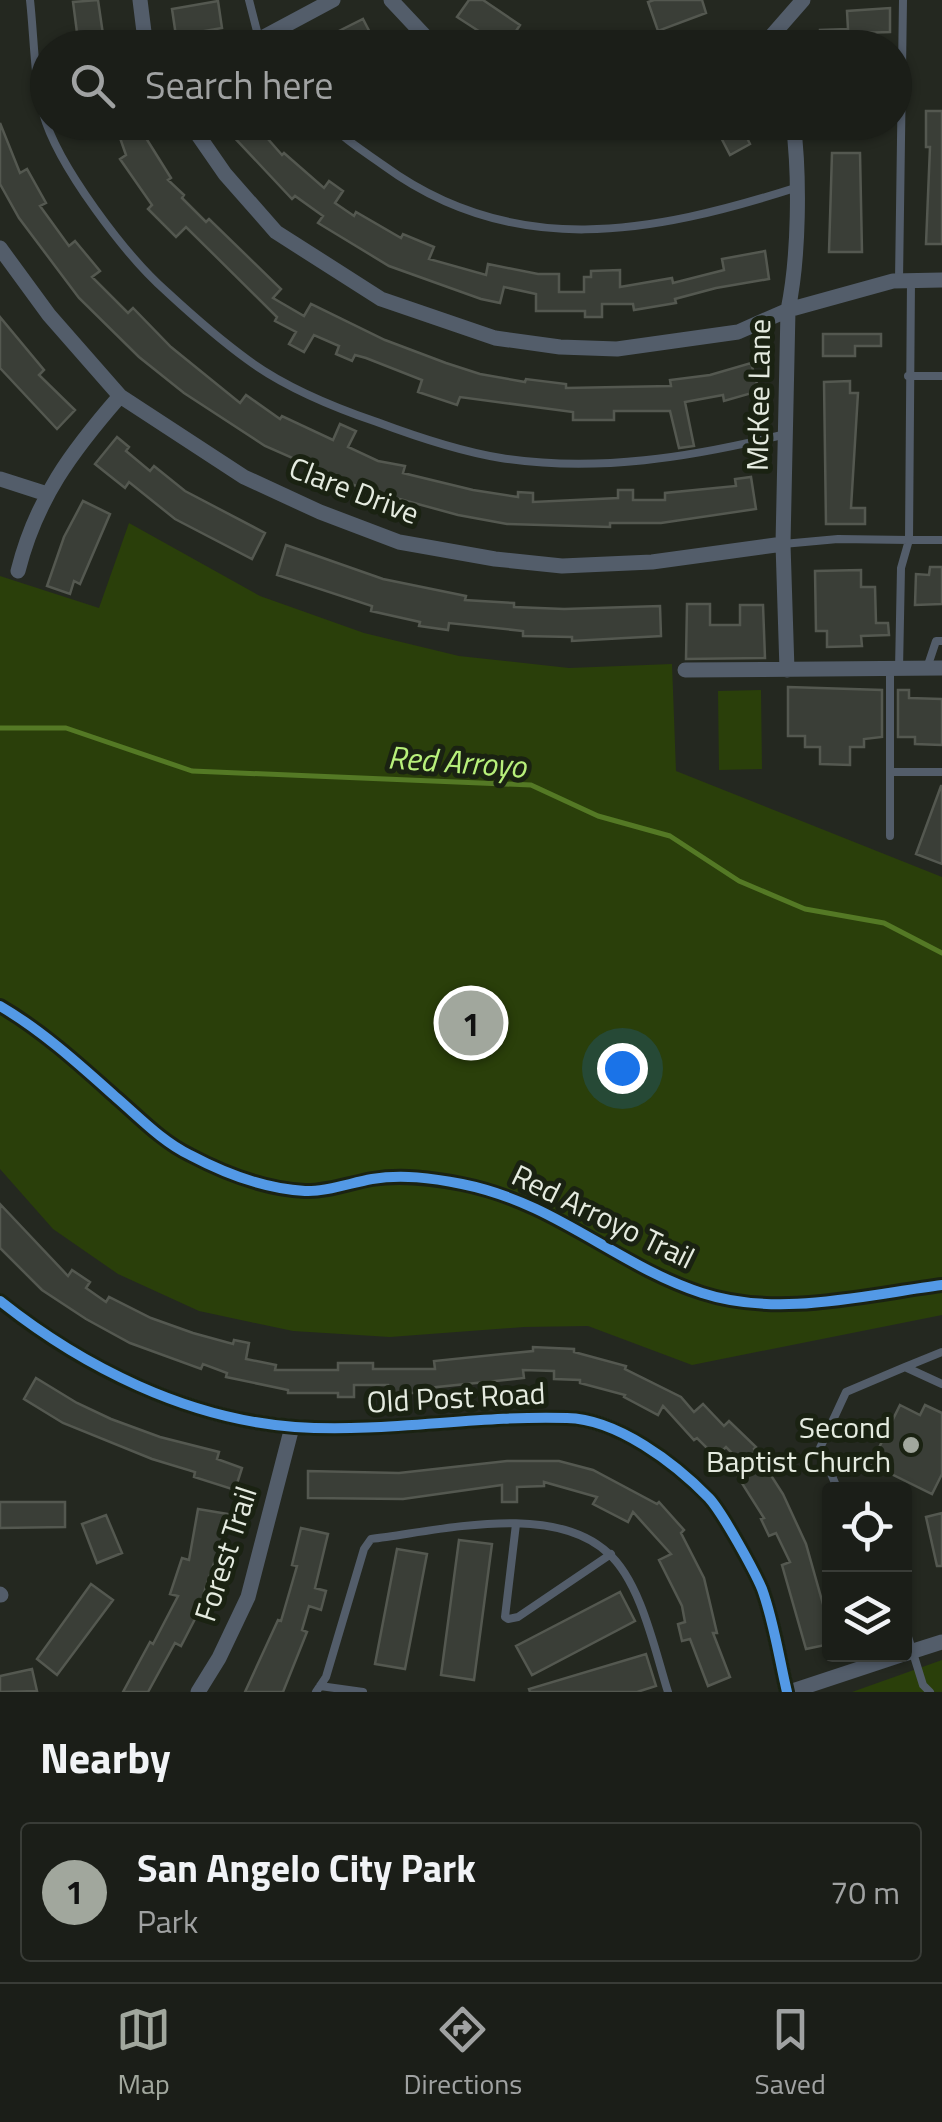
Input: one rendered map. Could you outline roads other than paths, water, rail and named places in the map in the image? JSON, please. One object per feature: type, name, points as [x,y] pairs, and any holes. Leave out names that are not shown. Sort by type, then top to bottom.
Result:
[{"type":"street","points":[[140,0],[144,30]]},
{"type":"street","points":[[283,30],[333,0]]},
{"type":"street","points":[[391,0],[419,30]]},
{"type":"street","points":[[777,30],[803,0]]},
{"type":"street","points":[[201,140],[225,174],[276,232],[382,298],[495,338],[560,347],[617,349],[738,332],[830,296],[905,281],[942,280]]},
{"type":"street","name":"McKee Lane","points":[[786,670],[784,544],[788,310],[794,278],[793,140]]},
{"type":"street","name":"Clare Drive","points":[[0,248],[49,315],[120,396],[244,477],[399,542],[562,566],[652,562],[784,544]]},
{"type":"street","points":[[18,570],[28,530],[46,494],[78,446],[120,396]]},
{"type":"street","points":[[0,479],[46,494]]},
{"type":"street","points":[[686,670],[935,668]]},
{"type":"street","name":"Old Post Road","points":[[0,1302],[36,1330],[166,1400],[292,1427],[403,1428],[571,1418],[622,1433],[662,1456],[711,1500],[761,1588],[788,1692]]},
{"type":"street","name":"Forest Trail","points":[[198,1692],[220,1658],[248,1597],[292,1427]]},
{"type":"street","points":[[912,1652],[942,1642]]},
{"type":"street","points":[[788,1692],[882,1662]]},
{"type":"lane","points":[[30,0],[33,30]]},
{"type":"lane","points":[[249,0],[258,30]]},
{"type":"lane","points":[[903,0],[903,30]]},
{"type":"lane","points":[[55,140],[118,242],[147,274],[250,362],[292,387],[350,413],[433,442],[501,458],[572,463],[655,459],[719,450],[786,434]]},
{"type":"lane","points":[[353,140],[416,186],[508,224],[559,230],[610,231],[650,226],[720,212],[795,188]]},
{"type":"lane","points":[[890,836],[901,568],[909,540],[904,140]]},
{"type":"lane","points":[[908,376],[942,376]]},
{"type":"lane","points":[[784,544],[838,539],[942,540]]},
{"type":"lane","points":[[935,668],[936,641],[942,641]]},
{"type":"lane","points":[[890,772],[942,772]]},
{"type":"lane","points":[[835,1482],[820,1448],[846,1392],[942,1352]]},
{"type":"lane","points":[[905,1367],[942,1384]]},
{"type":"lane","points":[[516,1524],[505,1616],[508,1619],[518,1617],[610,1554]]},
{"type":"lane","points":[[364,1692],[318,1689],[341,1631],[364,1549],[371,1539],[516,1524],[562,1529],[610,1554],[642,1610],[668,1692]]},
{"type":"lane","points":[[911,1662],[930,1692]]},
{"type":"waterway","name":"Red Arroyo","points":[[0,728],[66,728],[192,771],[531,785],[598,816],[670,836],[739,881],[805,909],[884,923],[942,953]]},
{"type":"place","name":"San Angelo City Park","points":[[471,1023]]},
{"type":"place","name":"Second Baptist Church","points":[[911,1445]]}]
